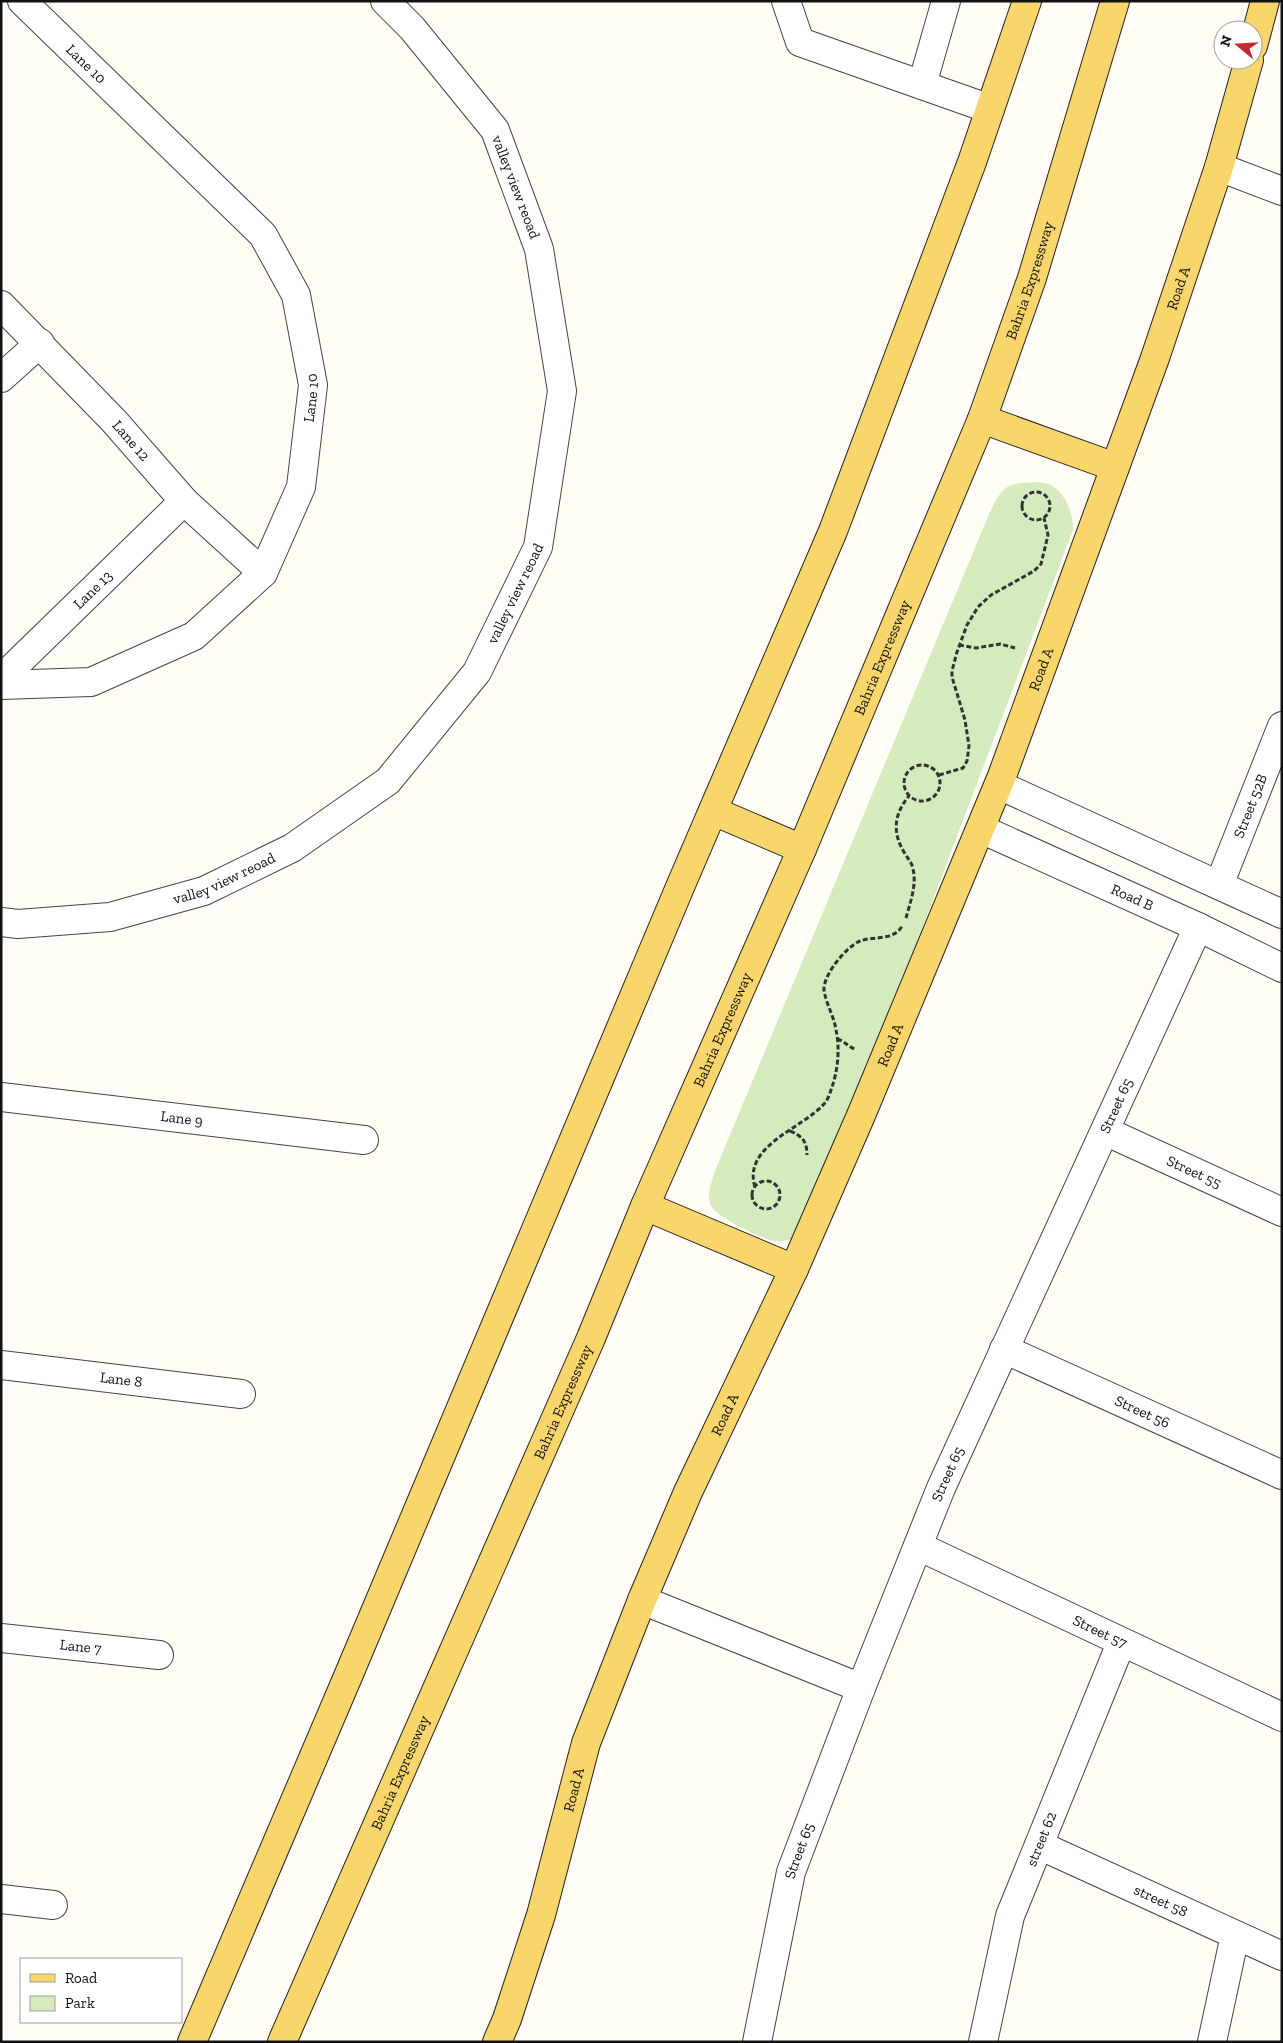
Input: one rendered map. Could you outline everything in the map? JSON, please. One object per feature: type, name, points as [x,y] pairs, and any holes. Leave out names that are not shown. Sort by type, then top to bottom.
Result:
[{"type":"main road","points":[[192,2042],[833,531],[972,162],[1027,1]]},
{"type":"main road","name":"Bahria Expressway","points":[[282,2042],[592,1338],[645,1206],[802,849],[982,419],[1032,278],[1115,1]]},
{"type":"main road","points":[[1260,20],[1265,1]]},
{"type":"main road","name":"Road A","points":[[505,2034],[541,1916],[586,1743],[642,1600],[688,1492],[794,1269],[866,1104],[999,785],[1154,358],[1219,167],[1246,70]]},
{"type":"main road","points":[[982,419],[1115,467]]},
{"type":"main road","points":[[713,811],[802,849]]},
{"type":"main road","points":[[645,1206],[794,1269]]},
{"type":"street","name":"Lane 10","points":[[1,685],[90,682],[194,636],[263,572],[301,487],[313,385],[296,295],[263,235],[22,1]]},
{"type":"street","name":"valley view reoad","points":[[1,922],[18,924],[110,917],[204,891],[292,848],[380,787],[388,781],[477,672],[538,547],[562,391],[539,249],[495,130],[412,28],[385,1]]},
{"type":"street","points":[[786,1],[800,42],[990,109]]},
{"type":"street","points":[[922,85],[946,1]]},
{"type":"street","points":[[1219,167],[1282,191]]},
{"type":"street","name":"Lane 12","points":[[1,305],[114,421],[184,501],[263,572]]},
{"type":"street","points":[[1,378],[40,343]]},
{"type":"street","name":"Lane 13","points":[[1,679],[184,501]]},
{"type":"street","name":"Street 52B","points":[[1219,885],[1282,726]]},
{"type":"street","points":[[999,785],[1282,914]]},
{"type":"street","name":"Road B","points":[[981,829],[1198,927],[1282,968]]},
{"type":"street","name":"Street 65","points":[[757,2042],[791,1872],[861,1688],[941,1488],[1198,927]]},
{"type":"street","name":"Lane 9","points":[[1,1097],[364,1140]]},
{"type":"street","name":"Street 55","points":[[1105,1131],[1282,1212]]},
{"type":"street","name":"Street 56","points":[[1004,1349],[1282,1476]]},
{"type":"street","name":"Lane 8","points":[[1,1365],[241,1394]]},
{"type":"street","name":"Street 57","points":[[918,1546],[1282,1717]]},
{"type":"street","points":[[642,1600],[861,1688]]},
{"type":"street","name":"Lane 7","points":[[1,1638],[159,1655]]},
{"type":"street","name":"street 62","points":[[983,2042],[1010,1916],[1121,1642]]},
{"type":"street","name":"street 58","points":[[1039,1845],[1282,1956]]},
{"type":"street","points":[[1,1899],[53,1905]]},
{"type":"street","points":[[1212,2042],[1235,1935]]},
{"type":"path","points":[[1039,492],[1047,498],[1050,502],[1049,511],[1044,518],[1034,520],[1026,517],[1022,509],[1026,496],[1039,492]]},
{"type":"path","points":[[939,775],[963,768],[967,761],[967,729],[952,671],[959,644],[967,625],[978,608],[998,590],[1038,567],[1043,557],[1048,535],[1044,518]]},
{"type":"path","points":[[959,644],[976,648],[1000,644],[1046,658]]},
{"type":"path","points":[[921,765],[932,767],[939,775],[940,789],[932,799],[920,802],[909,796],[905,791],[904,779],[910,769],[921,765]]},
{"type":"path","points":[[755,1187],[766,1181],[776,1184],[781,1197],[777,1206],[768,1210],[759,1208],[752,1196],[755,1187],[752,1180],[753,1172],[762,1154],[774,1141],[822,1106],[832,1088],[837,1065],[838,1047],[836,1030],[824,990],[824,984],[829,971],[854,944],[860,941],[896,934],[906,918],[912,894],[914,874],[910,860],[904,853],[895,828],[900,807],[909,796]]},
{"type":"green space","points":[[1033,482],[1049,484],[1060,492],[1070,511],[1073,530],[845,1132],[797,1237],[780,1241],[767,1239],[729,1221],[714,1209],[710,1204],[709,1196],[714,1173],[990,512],[998,497],[1006,488],[1016,484]]}]
